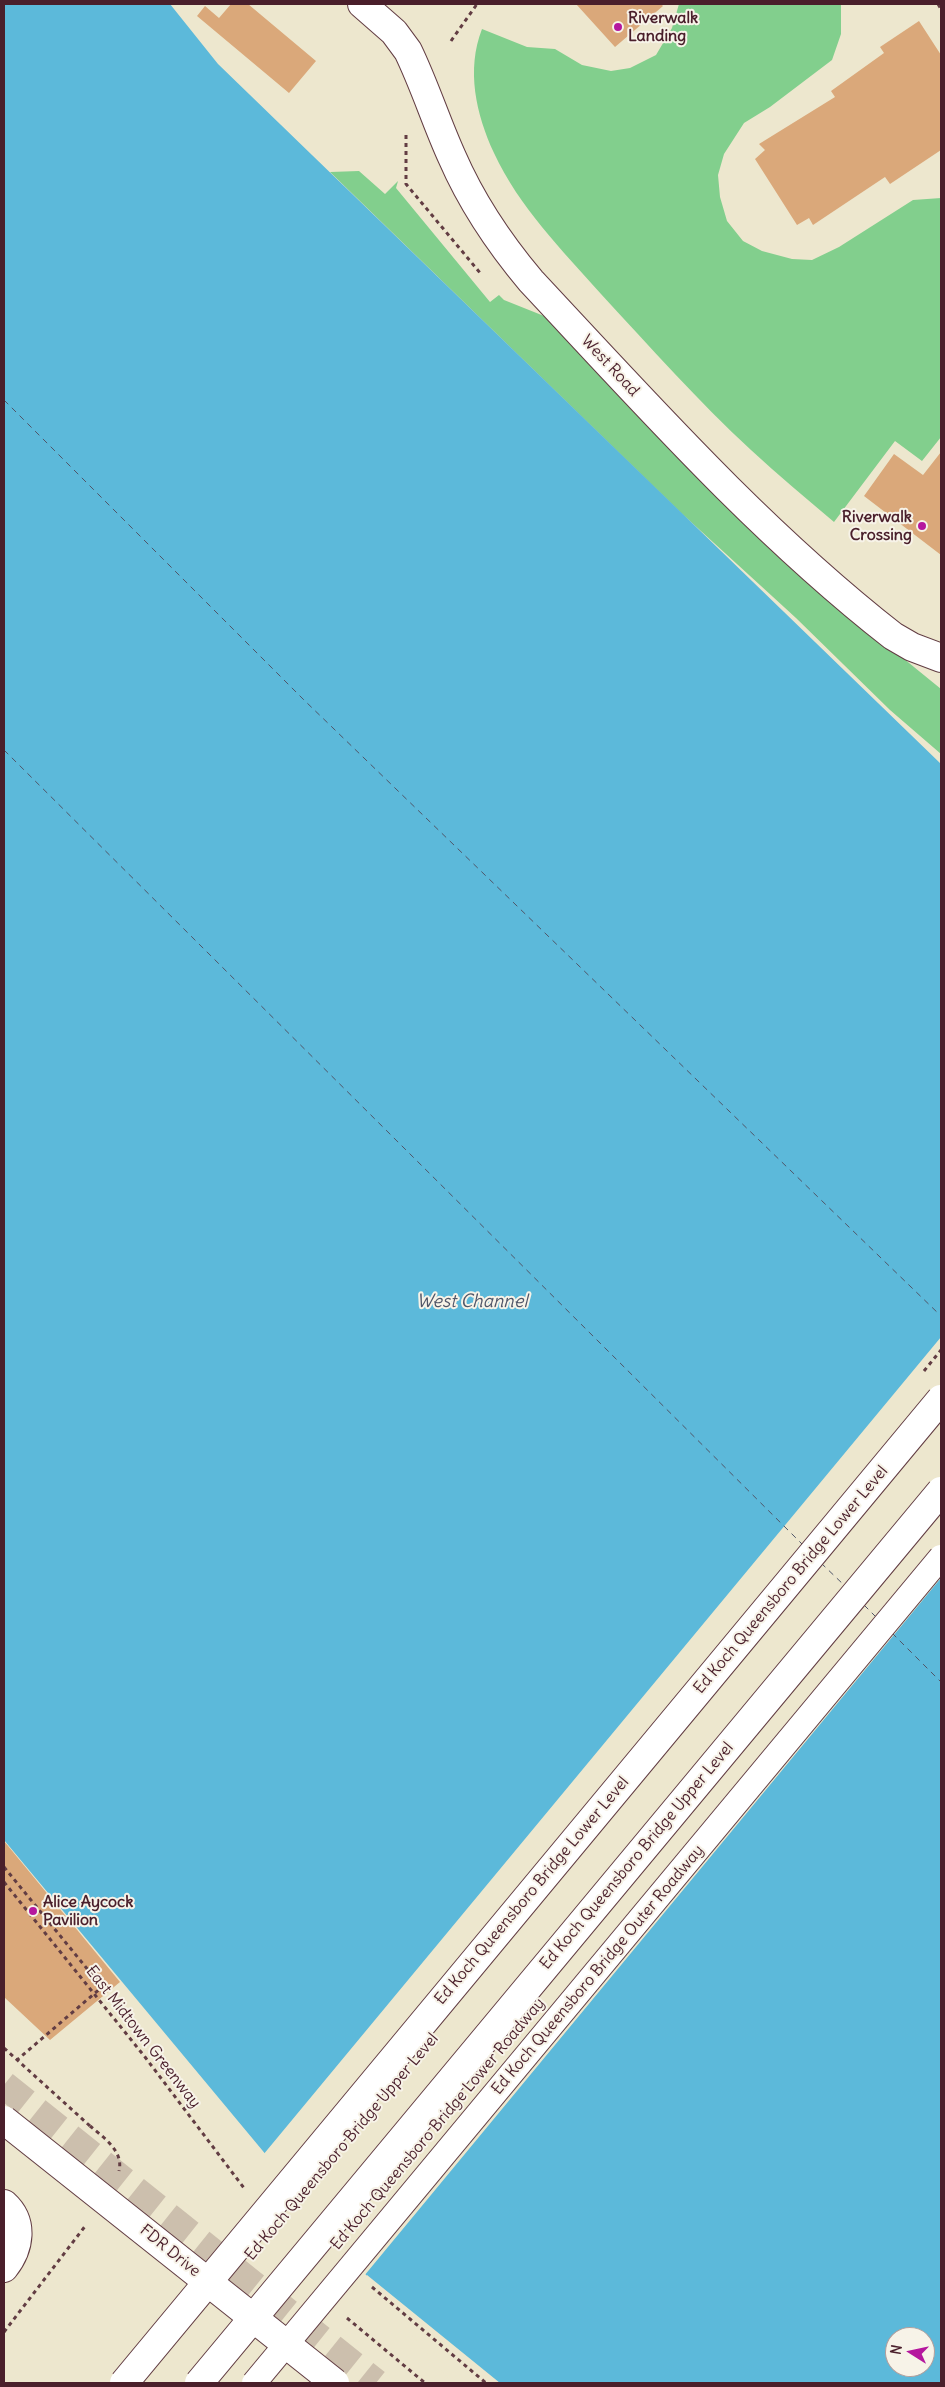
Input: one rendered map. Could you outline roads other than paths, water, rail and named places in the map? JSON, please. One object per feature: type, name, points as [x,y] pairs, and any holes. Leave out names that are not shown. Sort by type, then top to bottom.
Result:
[{"type":"main road","name":"West Road","points":[[362,4],[394,32],[408,52],[467,188],[485,221],[531,281],[700,461],[774,533],[893,636],[912,647],[941,658]]},
{"type":"main road","name":"Ed Koch Queensboro Bridge Lower Level","points":[[124,2383],[941,1400]]},
{"type":"main road","name":"Ed Koch Queensboro Bridge Upper Level","points":[[146,2383],[941,1427]]},
{"type":"main road","name":"Ed Koch Queensboro Bridge Upper Level","points":[[199,2383],[941,1491]]},
{"type":"main road","name":"Ed Koch Queensboro Bridge Lower Roadway","points":[[222,2383],[941,1518]]},
{"type":"main road","name":"FDR Drive","points":[[4,2120],[335,2383]]},
{"type":"main road","points":[[4,2204],[14,2216],[18,2230],[16,2248],[4,2268]]},
{"type":"street","name":"Ed Koch Queensboro Bridge Outer Roadway","points":[[254,2383],[941,1556]]},
{"type":"water","name":"West Channel","points":[[4,4],[170,4],[218,64],[941,764],[941,2383],[456,2383],[4,1840]]},
{"type":"tunnel","points":[[4,2085],[376,2383]]},
{"type":"place","name":"Riverwalk Landing","points":[[618,27]]},
{"type":"place","name":"Riverwalk Crossing","points":[[922,526]]},
{"type":"place","name":"Alice Aycock Pavilion","points":[[33,1911]]}]
